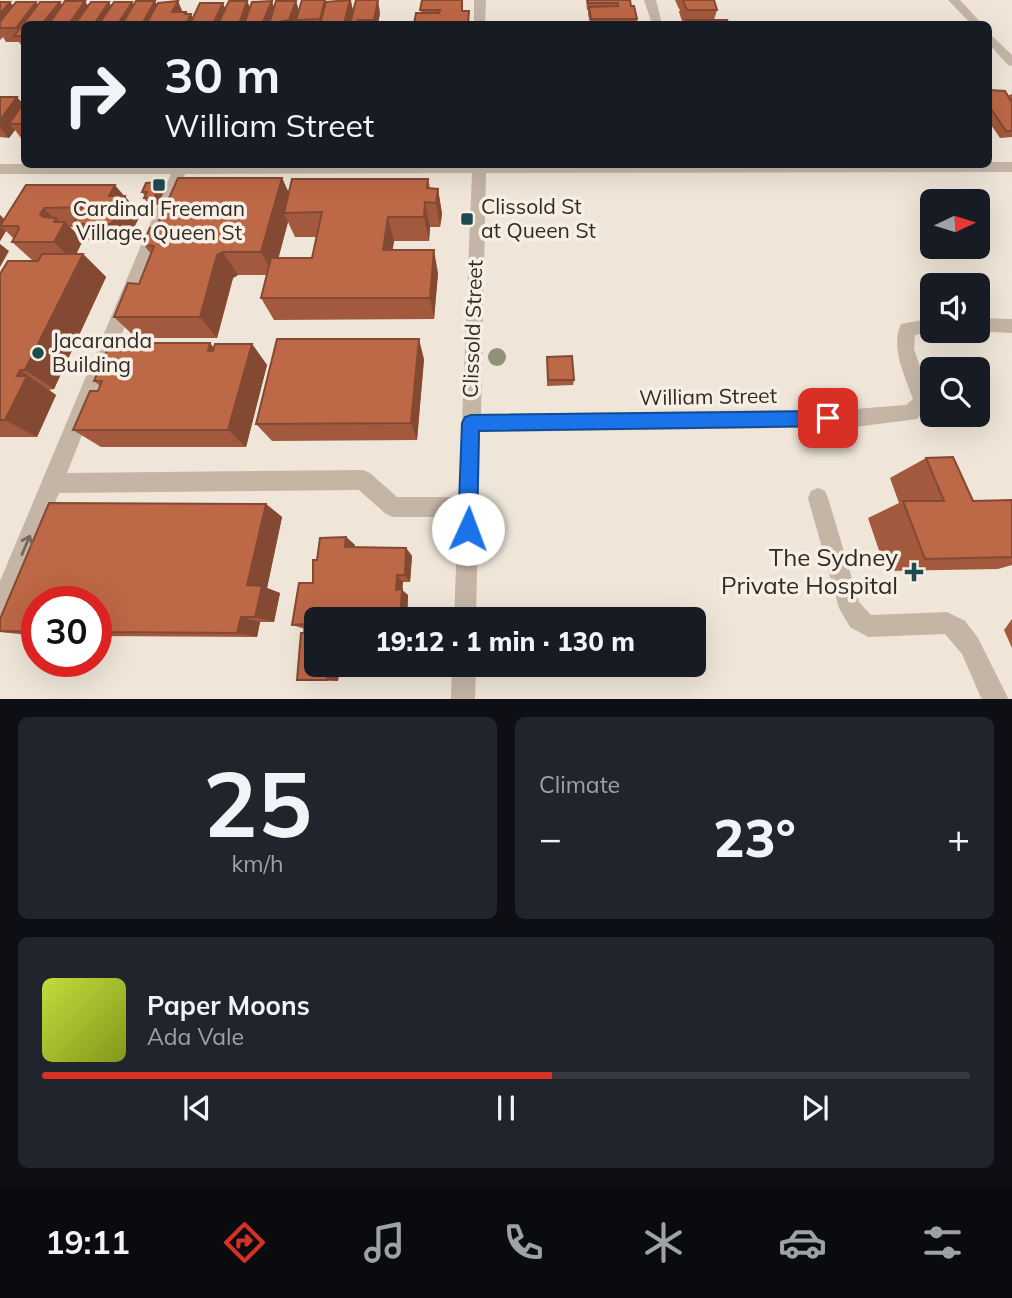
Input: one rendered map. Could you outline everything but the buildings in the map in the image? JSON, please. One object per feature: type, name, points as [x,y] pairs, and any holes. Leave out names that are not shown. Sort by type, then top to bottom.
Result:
[{"type":"street","points":[[480,0],[480,21]]},
{"type":"street","points":[[650,0],[656,21]]},
{"type":"street","points":[[954,0],[974,21]]},
{"type":"street","points":[[992,40],[1012,62]]},
{"type":"street","points":[[992,167],[1012,167]]},
{"type":"street","points":[[0,169],[280,168]]},
{"type":"street","name":"Clissold Street","points":[[465,607],[479,168]]},
{"type":"street","points":[[0,607],[180,169]]},
{"type":"street","points":[[990,326],[1012,326]]},
{"type":"street","name":"William Street","points":[[471,423],[855,418],[910,413],[923,402],[905,349],[907,329],[920,327]]},
{"type":"street","points":[[53,483],[363,480],[393,507],[468,507]]},
{"type":"street","points":[[818,498],[850,608],[858,620],[868,626],[947,623],[956,626],[969,645],[989,696]]},
{"type":"street","points":[[463,699],[464,677]]},
{"type":"place","name":"Cardinal Freeman Village, Queen St","points":[[159,185]]},
{"type":"place","name":"Clissold St at Queen St","points":[[467,219]]},
{"type":"place","name":"Jacaranda Building","points":[[38,353]]},
{"type":"place","name":"The Sydney Private Hospital","points":[[914,572]]},
{"type":"route","points":[[468,529],[471,423],[828,418]]}]
